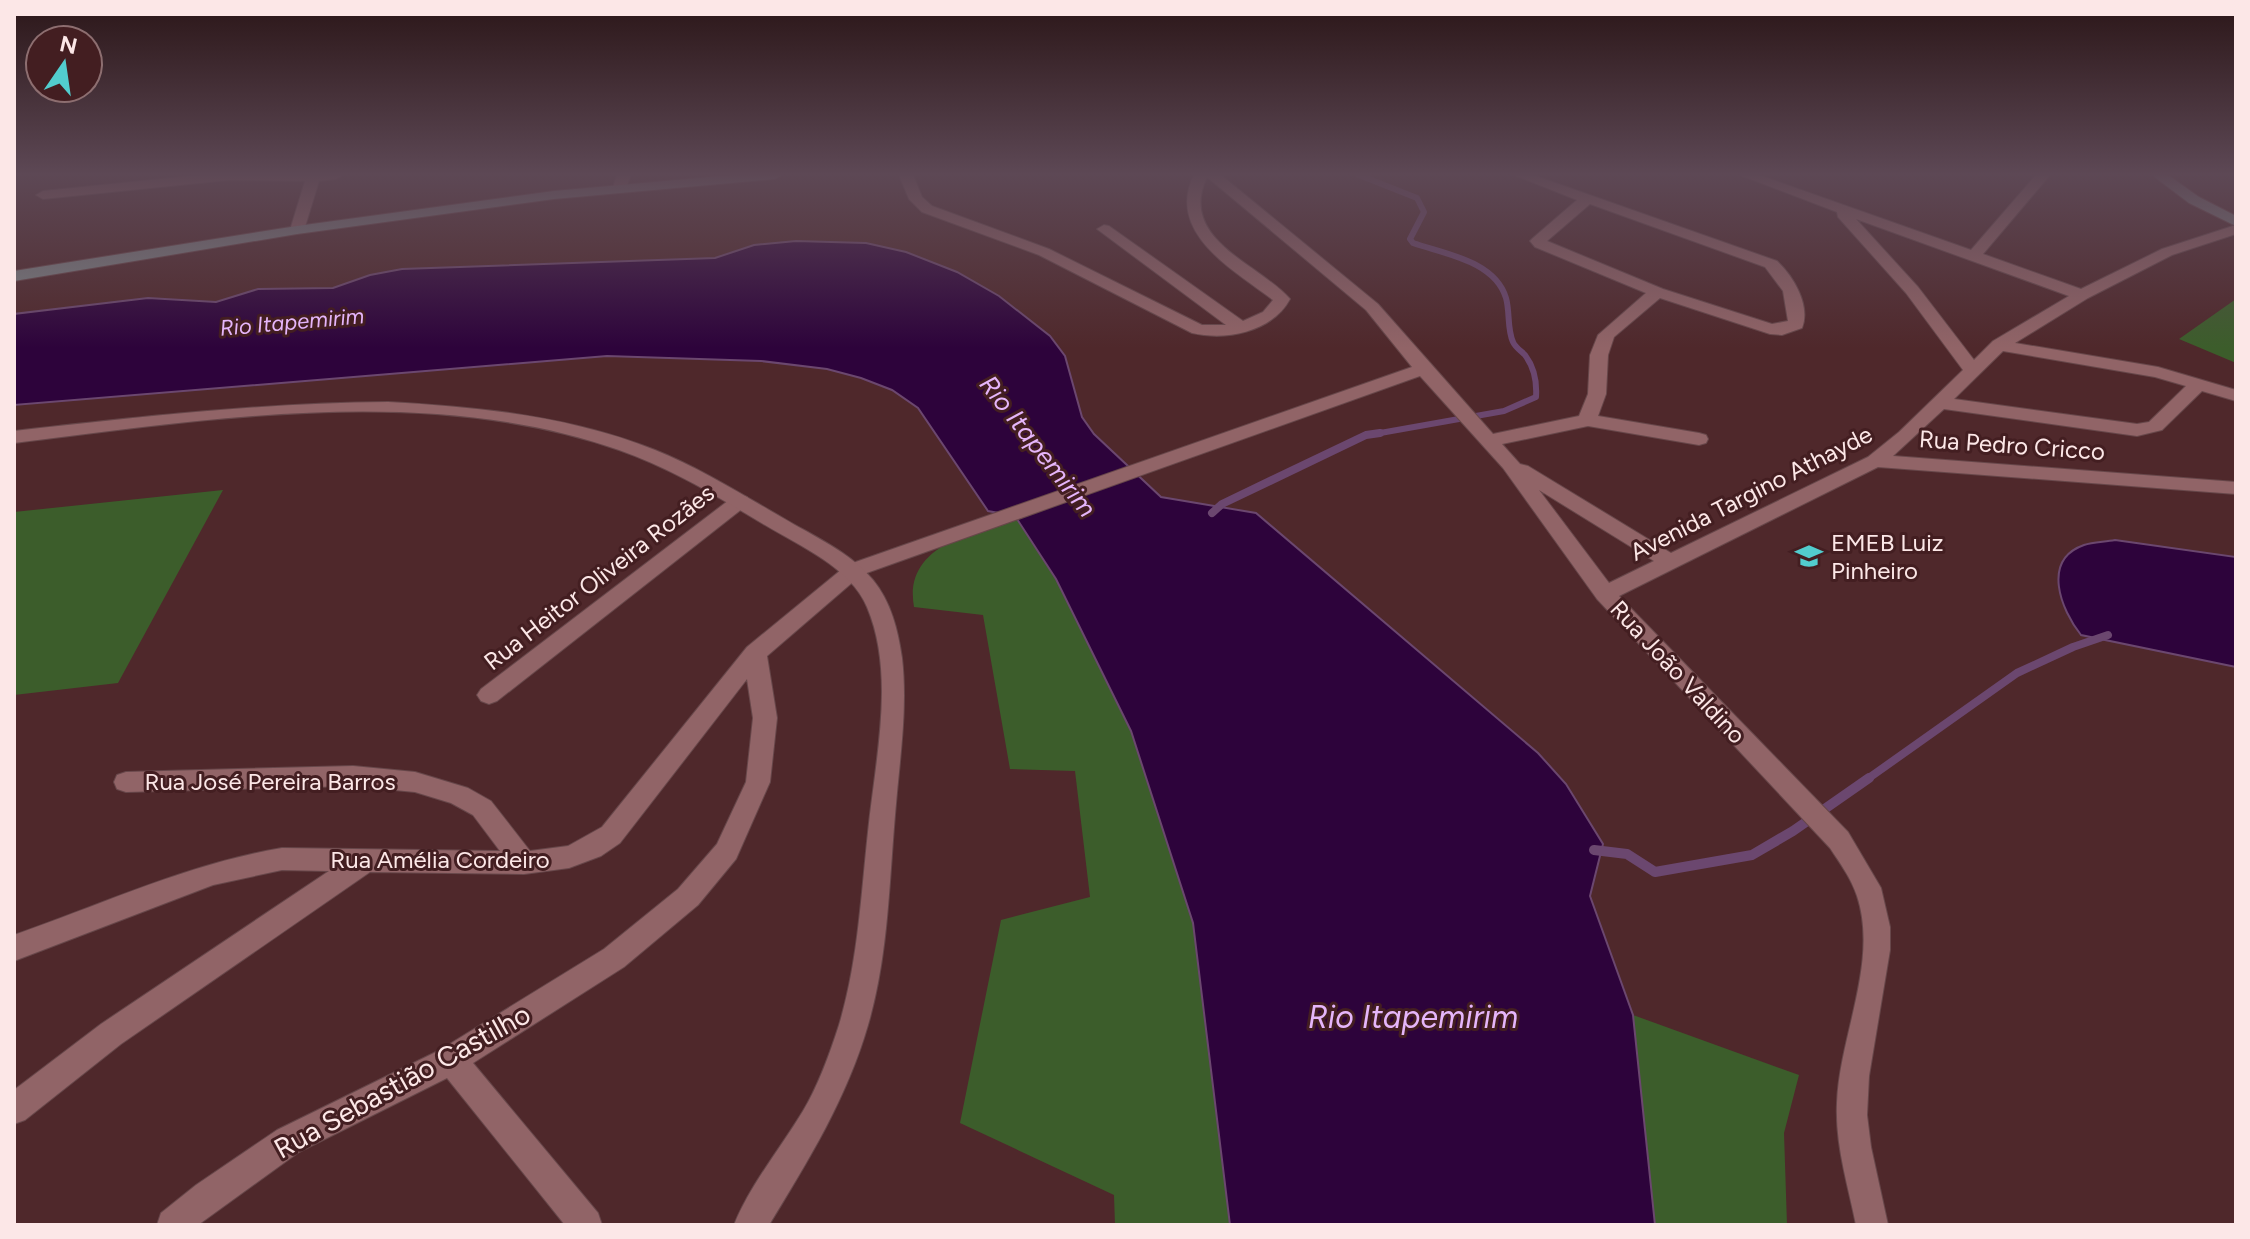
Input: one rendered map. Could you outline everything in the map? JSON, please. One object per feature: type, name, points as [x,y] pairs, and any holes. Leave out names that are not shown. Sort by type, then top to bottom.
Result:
[{"type":"main road","points":[[14,276],[280,233]]},
{"type":"street","points":[[992,233],[1044,252],[1198,329],[1218,332],[1278,309],[1282,299],[1211,245],[1203,233]]},
{"type":"street","points":[[1109,233],[1239,326]]},
{"type":"street","name":"Rua João Valdino","points":[[1283,233],[1372,307],[1423,369],[1510,464],[1605,594],[1829,830],[1858,868],[1873,907],[1875,936],[1852,1100],[1854,1143],[1872,1225]]},
{"type":"street","points":[[1548,233],[1538,241],[1540,244],[1657,292],[1770,329],[1790,329],[1797,320],[1784,275],[1771,264],[1683,233]]},
{"type":"street","points":[[1861,233],[1894,267],[1972,370]]},
{"type":"street","points":[[1903,233],[2082,295]]},
{"type":"street","points":[[1972,258],[1994,233]]},
{"type":"street","name":"Avenida Targino Athayde","points":[[1605,594],[1875,461],[1999,345],[2082,295],[2167,252],[2225,233]]},
{"type":"street","points":[[1587,420],[1597,394],[1599,355],[1606,335],[1657,292]]},
{"type":"street","points":[[1999,345],[2158,372],[2236,396]]},
{"type":"street","name":"Rua Amélia Cordeiro","points":[[14,948],[213,872],[249,863],[282,859],[524,863],[569,857],[592,848],[611,835],[755,653],[854,570],[1423,369]]},
{"type":"street","name":"Rua Pedro Cricco","points":[[1940,403],[2137,430],[2155,426],[2200,383]]},
{"type":"street","points":[[14,437],[287,410],[415,408],[486,414],[612,440],[676,467],[740,501],[854,570],[873,593],[887,625],[892,659],[893,699],[869,958],[853,1026],[817,1117],[750,1225]]},
{"type":"street","points":[[1488,441],[1548,431],[1587,420],[1699,439]]},
{"type":"street","name":"Rua Pedro Cricco","points":[[1875,461],[2236,488]]},
{"type":"street","name":"Rua João Valdino","points":[[1510,464],[1671,562]]},
{"type":"street","name":"Rua Heitor Oliveira Rozães","points":[[489,695],[740,501]]},
{"type":"street","name":"Rua Sebastião Castilho","points":[[173,1225],[207,1196],[288,1141],[451,1060],[614,958],[688,897],[727,851],[758,782],[765,718],[755,653]]},
{"type":"street","name":"Rua José Pereira Barros","points":[[126,782],[353,776],[415,782],[459,795],[482,808],[524,863]]},
{"type":"street","points":[[14,1109],[111,1034],[365,861]]},
{"type":"street","points":[[451,1060],[586,1225]]},
{"type":"green space","points":[[2236,299],[2236,363],[2179,339]]},
{"type":"green space","points":[[223,490],[118,683],[14,695],[14,512]]},
{"type":"green space","points":[[1015,516],[1056,578],[1131,731],[1193,923],[1230,1225],[1115,1225],[1114,1195],[960,1123],[1001,920],[1090,897],[1075,771],[1010,769],[983,615],[914,607],[913,586],[919,569],[930,556],[961,536]]},
{"type":"green space","points":[[1633,1015],[1799,1075],[1784,1133],[1787,1225],[1655,1225]]},
{"type":"water","name":"Rio Itapemirim","points":[[796,241],[866,243],[906,252],[957,272],[999,296],[1050,336],[1065,356],[1082,417],[1094,434],[1161,497],[1256,513],[1538,753],[1566,784],[1603,844],[1590,896],[1633,1015],[1655,1225],[1230,1225],[1193,923],[1131,731],[1056,579],[1015,516],[988,511],[918,408],[892,390],[827,369],[761,361],[607,356],[14,405],[14,314],[148,298],[216,302],[258,289],[333,288],[370,275],[402,269],[715,258],[754,245]]},
{"type":"water","points":[[2115,540],[2236,557],[2236,667],[2081,635],[2062,599],[2059,573],[2071,552],[2084,545]]},
{"type":"waterway","points":[[1369,435],[1504,411],[1536,397],[1531,365],[1511,337],[1506,298],[1500,285],[1480,267],[1454,255],[1413,243],[1410,239],[1413,233]]},
{"type":"waterway","points":[[1212,513],[1222,504],[1366,435],[1380,433]]},
{"type":"waterway","points":[[1866,780],[2017,673],[2073,647],[2108,635]]},
{"type":"waterway","points":[[1594,850],[1627,854],[1655,872],[1752,855],[1793,831],[1869,778]]},
{"type":"place","name":"EMEB Luiz Pinheiro","points":[[1809,556]]}]
